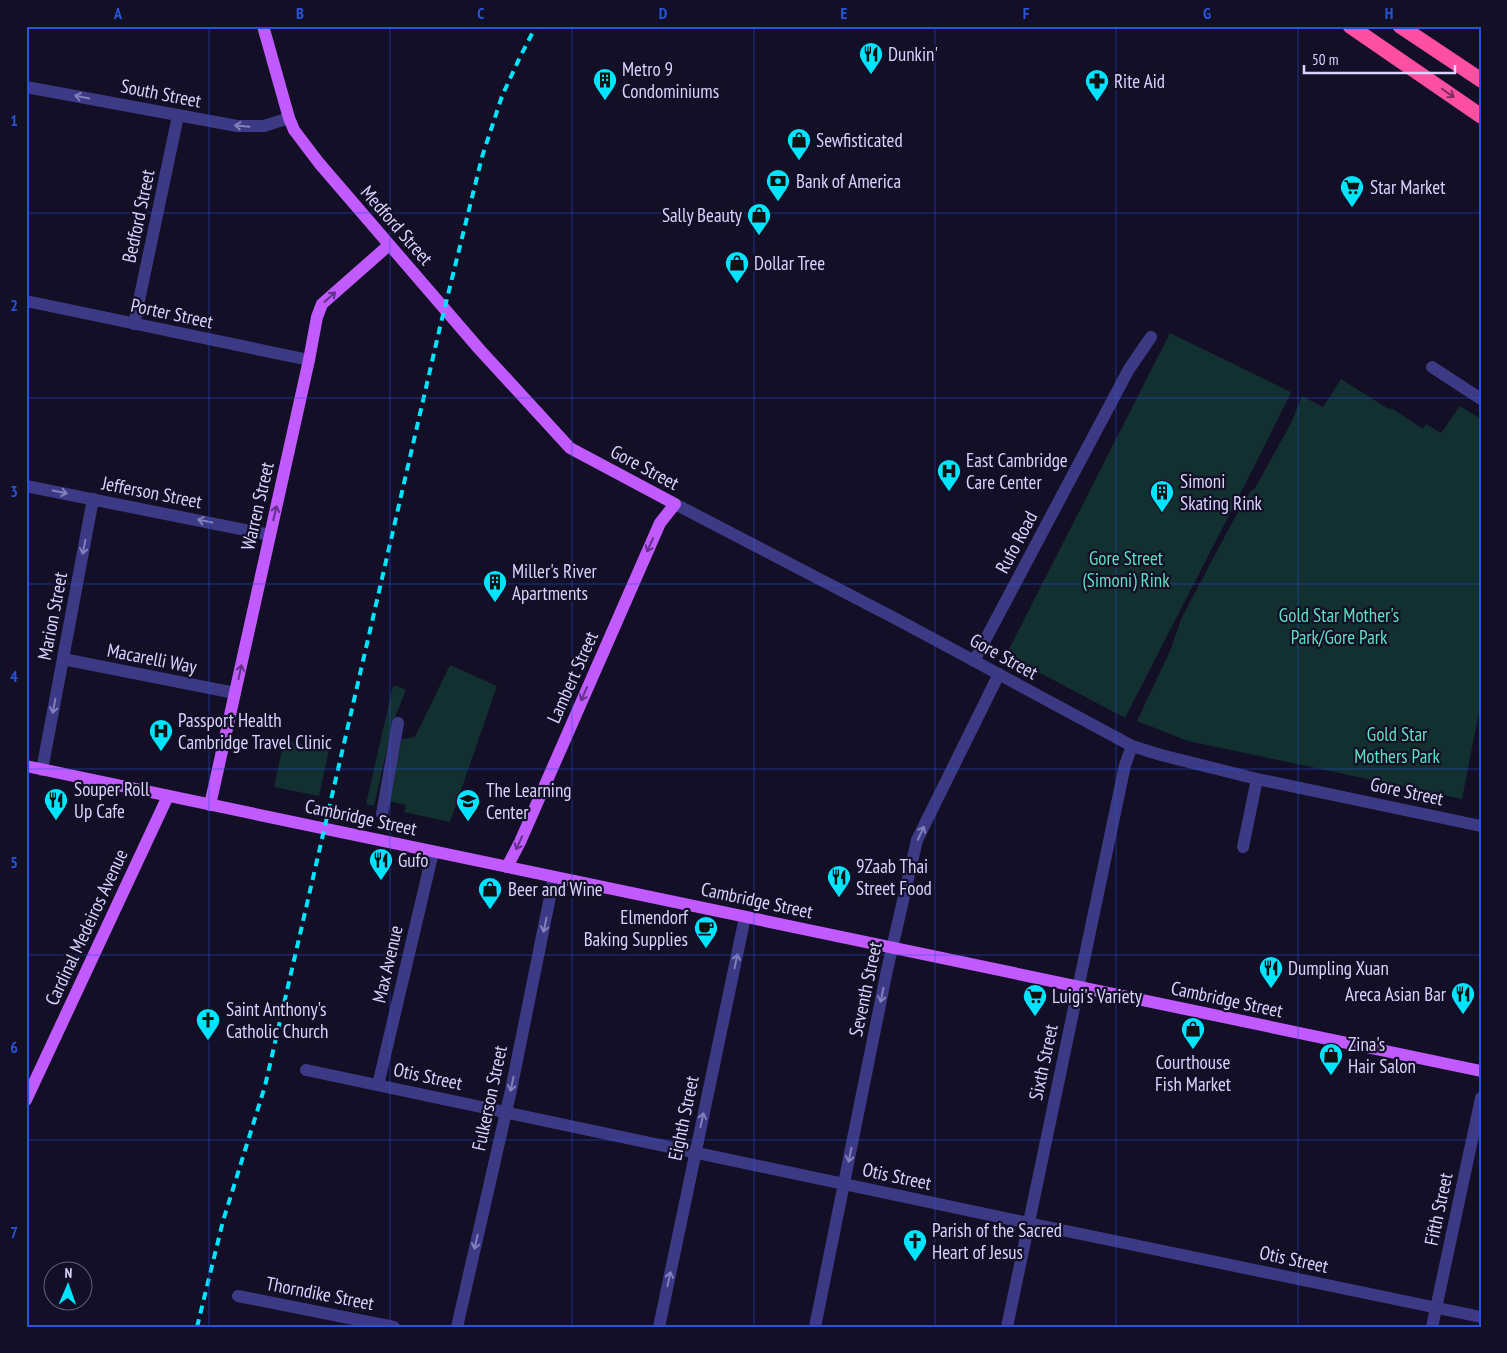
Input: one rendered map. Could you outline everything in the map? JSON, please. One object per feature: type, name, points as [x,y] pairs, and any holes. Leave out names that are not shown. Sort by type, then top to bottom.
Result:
[{"type":"highway","points":[[1350,26],[1481,116]]},
{"type":"highway","points":[[1400,26],[1481,80]]},
{"type":"main road","name":"Medford Street","points":[[263,26],[294,130],[319,163],[389,245],[547,424]]},
{"type":"main road","name":"Warren Street","points":[[210,805],[317,317],[322,304],[389,245]]},
{"type":"main road","name":"Gore Street","points":[[547,424],[570,448],[675,504]]},
{"type":"main road","name":"Lambert Street","points":[[507,867],[520,842],[660,523],[675,504]]},
{"type":"main road","name":"Cambridge Street","points":[[26,766],[1481,1071]]},
{"type":"main road","name":"Cardinal Medeiros Avenue","points":[[26,1100],[168,796]]},
{"type":"street","name":"South Street","points":[[26,87],[178,116],[250,127],[264,126],[289,118]]},
{"type":"street","name":"Bedford Street","points":[[134,324],[178,116]]},
{"type":"street","name":"Porter Street","points":[[26,301],[309,360]]},
{"type":"street","name":"Rufo Road","points":[[974,661],[1129,369],[1150,337]]},
{"type":"street","points":[[1432,367],[1481,399]]},
{"type":"street","name":"Jefferson Street","points":[[26,486],[270,535]]},
{"type":"street","name":"Marion Street","points":[[42,770],[93,499]]},
{"type":"street","name":"Gore Street","points":[[675,504],[1132,746],[1161,756],[1257,779],[1481,826]]},
{"type":"street","name":"Macarelli Way","points":[[63,659],[235,694]]},
{"type":"street","name":"Seventh Street","points":[[814,1327],[892,948],[917,840],[999,674]]},
{"type":"street","points":[[382,814],[398,724]]},
{"type":"street","name":"Sixth Street","points":[[1007,1327],[1123,775],[1132,746]]},
{"type":"street","points":[[1243,847],[1257,779]]},
{"type":"street","name":"Max Avenue","points":[[378,1085],[432,852]]},
{"type":"street","name":"Fulkerson Street","points":[[457,1327],[506,1111],[554,877]]},
{"type":"street","name":"Eighth Street","points":[[659,1327],[745,917]]},
{"type":"street","name":"Otis Street","points":[[306,1070],[1481,1317]]},
{"type":"street","name":"Fifth Street","points":[[1432,1327],[1481,1098]]},
{"type":"street","name":"Thorndike Street","points":[[238,1296],[394,1327]]},
{"type":"green space","name":"Gore Street (Simoni) Rink","points":[[1170,333],[1291,392],[1125,718],[1006,655]]},
{"type":"green space","name":"Gold Star Mother's Park/Gore Park","points":[[1341,379],[1423,429],[1426,424],[1441,433],[1460,406],[1481,419],[1481,702],[1462,799],[1188,741],[1137,721],[1170,651],[1182,617],[1235,517],[1252,489],[1254,490],[1291,423],[1302,396],[1323,407]]},
{"type":"green space","points":[[450,665],[497,686],[450,822],[404,812],[406,805],[388,801],[402,739],[415,737]]},
{"type":"green space","points":[[393,686],[406,690],[393,722],[374,806],[366,804]]},
{"type":"green space","points":[[284,740],[329,750],[319,796],[274,787]]},
{"type":"railway","points":[[197,1327],[223,1221],[265,1086],[440,327],[482,157],[502,96],[536,26]]},
{"type":"place","name":"Dunkin'","points":[[871,75]]},
{"type":"place","name":"Metro 9 Condominiums","points":[[605,101]]},
{"type":"place","name":"Rite Aid","points":[[1097,102]]},
{"type":"place","name":"Sewfisticated","points":[[799,161]]},
{"type":"place","name":"Bank of America","points":[[778,202]]},
{"type":"place","name":"Star Market","points":[[1352,208]]},
{"type":"place","name":"Sally Beauty","points":[[759,236]]},
{"type":"place","name":"Dollar Tree","points":[[737,284]]},
{"type":"place","name":"East Cambridge Care Center","points":[[949,492]]},
{"type":"place","name":"Simoni Skating Rink","points":[[1162,513]]},
{"type":"place","name":"Miller's River Apartments","points":[[495,603]]},
{"type":"place","name":"Passport Health Cambridge Travel Clinic","points":[[161,752]]},
{"type":"place","name":"Souper Roll Up Cafe","points":[[56,821]]},
{"type":"place","name":"The Learning Center","points":[[468,822]]},
{"type":"place","name":"Gufo","points":[[381,881]]},
{"type":"place","name":"9Zaab Thai Street Food","points":[[839,898]]},
{"type":"place","name":"Beer and Wine","points":[[490,910]]},
{"type":"place","name":"Elmendorf Baking Supplies","points":[[706,949]]},
{"type":"place","name":"Dumpling Xuan","points":[[1271,989]]},
{"type":"place","name":"Areca Asian Bar","points":[[1463,1015]]},
{"type":"place","name":"Luigi's Variety","points":[[1035,1017]]},
{"type":"place","name":"Saint Anthony's Catholic Church","points":[[208,1041]]},
{"type":"place","name":"Courthouse Fish Market","points":[[1193,1050]]},
{"type":"place","name":"Zina's Hair Salon","points":[[1331,1076]]},
{"type":"place","name":"Parish of the Sacred Heart of Jesus","points":[[915,1262]]},
{"type":"park label","name":"Gold Star Mothers Park","points":[[1397,745]]}]
